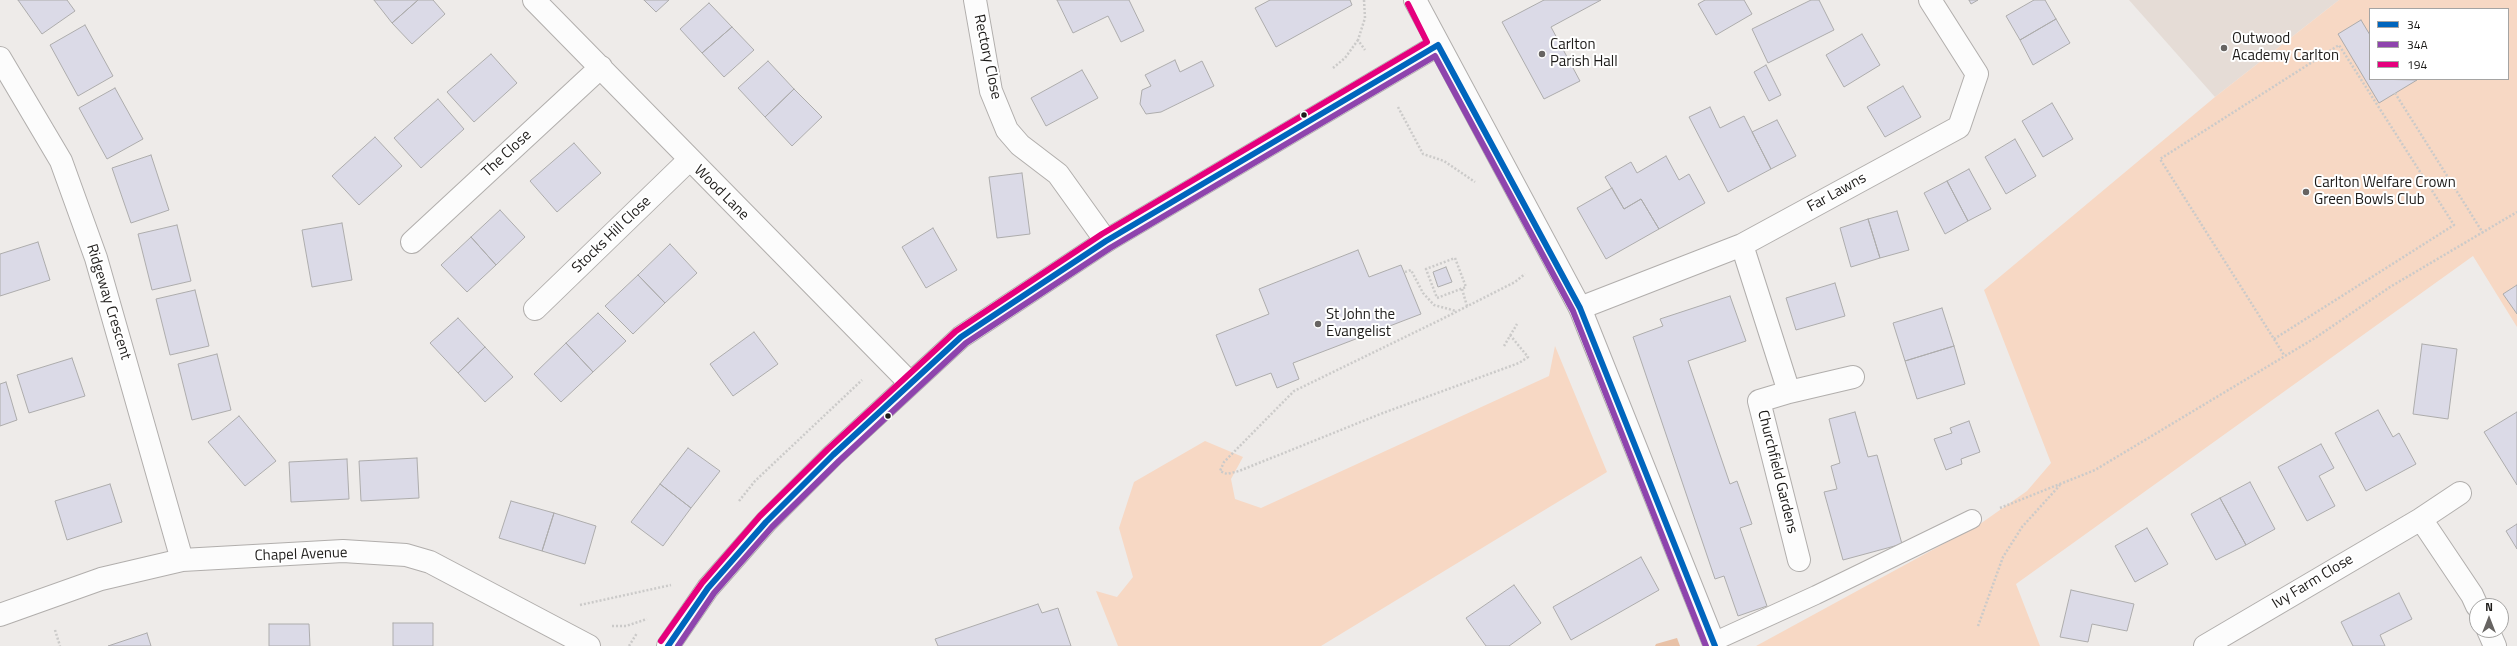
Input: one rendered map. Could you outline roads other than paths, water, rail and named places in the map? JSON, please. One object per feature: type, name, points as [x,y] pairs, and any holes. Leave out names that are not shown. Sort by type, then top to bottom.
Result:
[{"type":"street","name":"Wood Lane","points":[[534,0],[601,66],[689,160],[910,383]]},
{"type":"street","name":"Rectory Close","points":[[975,0],[991,91],[1007,130],[1020,145],[1058,174],[1106,241]]},
{"type":"street","points":[[1415,0],[1580,308],[1714,644]]},
{"type":"street","name":"Far Lawns","points":[[1580,308],[1742,244],[1959,126],[1977,74],[1930,0]]},
{"type":"street","points":[[668,646],[719,575],[766,522],[910,383],[961,337],[1106,241],[1438,45]]},
{"type":"street","name":"Ridgeway Crescent","points":[[0,58],[61,161],[83,221],[96,258],[182,560]]},
{"type":"street","name":"The Close","points":[[412,242],[601,66]]},
{"type":"street","name":"Stocks Hill Close","points":[[535,309],[689,160]]},
{"type":"street","points":[[1742,244],[1789,392],[1853,377]]},
{"type":"street","name":"Churchfield Gardens","points":[[1789,392],[1760,401],[1799,560]]},
{"type":"street","name":"Ivy Farm Close","points":[[2205,646],[2421,519],[2460,493]]},
{"type":"street","points":[[2421,519],[2473,598]]},
{"type":"street","name":"Chapel Avenue","points":[[0,615],[101,578],[182,560],[343,552],[406,555],[430,562],[589,646]]},
{"type":"lane","points":[[1714,644],[1972,519]]},
{"type":"place","name":"Outwood Academy Carlton","points":[[2224,48]]},
{"type":"place","name":"Carlton Parish Hall","points":[[1542,54]]},
{"type":"place","name":"Carlton Welfare Crown Green Bowls Club","points":[[2306,192]]},
{"type":"place","name":"St John the Evangelist","points":[[1318,324]]}]
